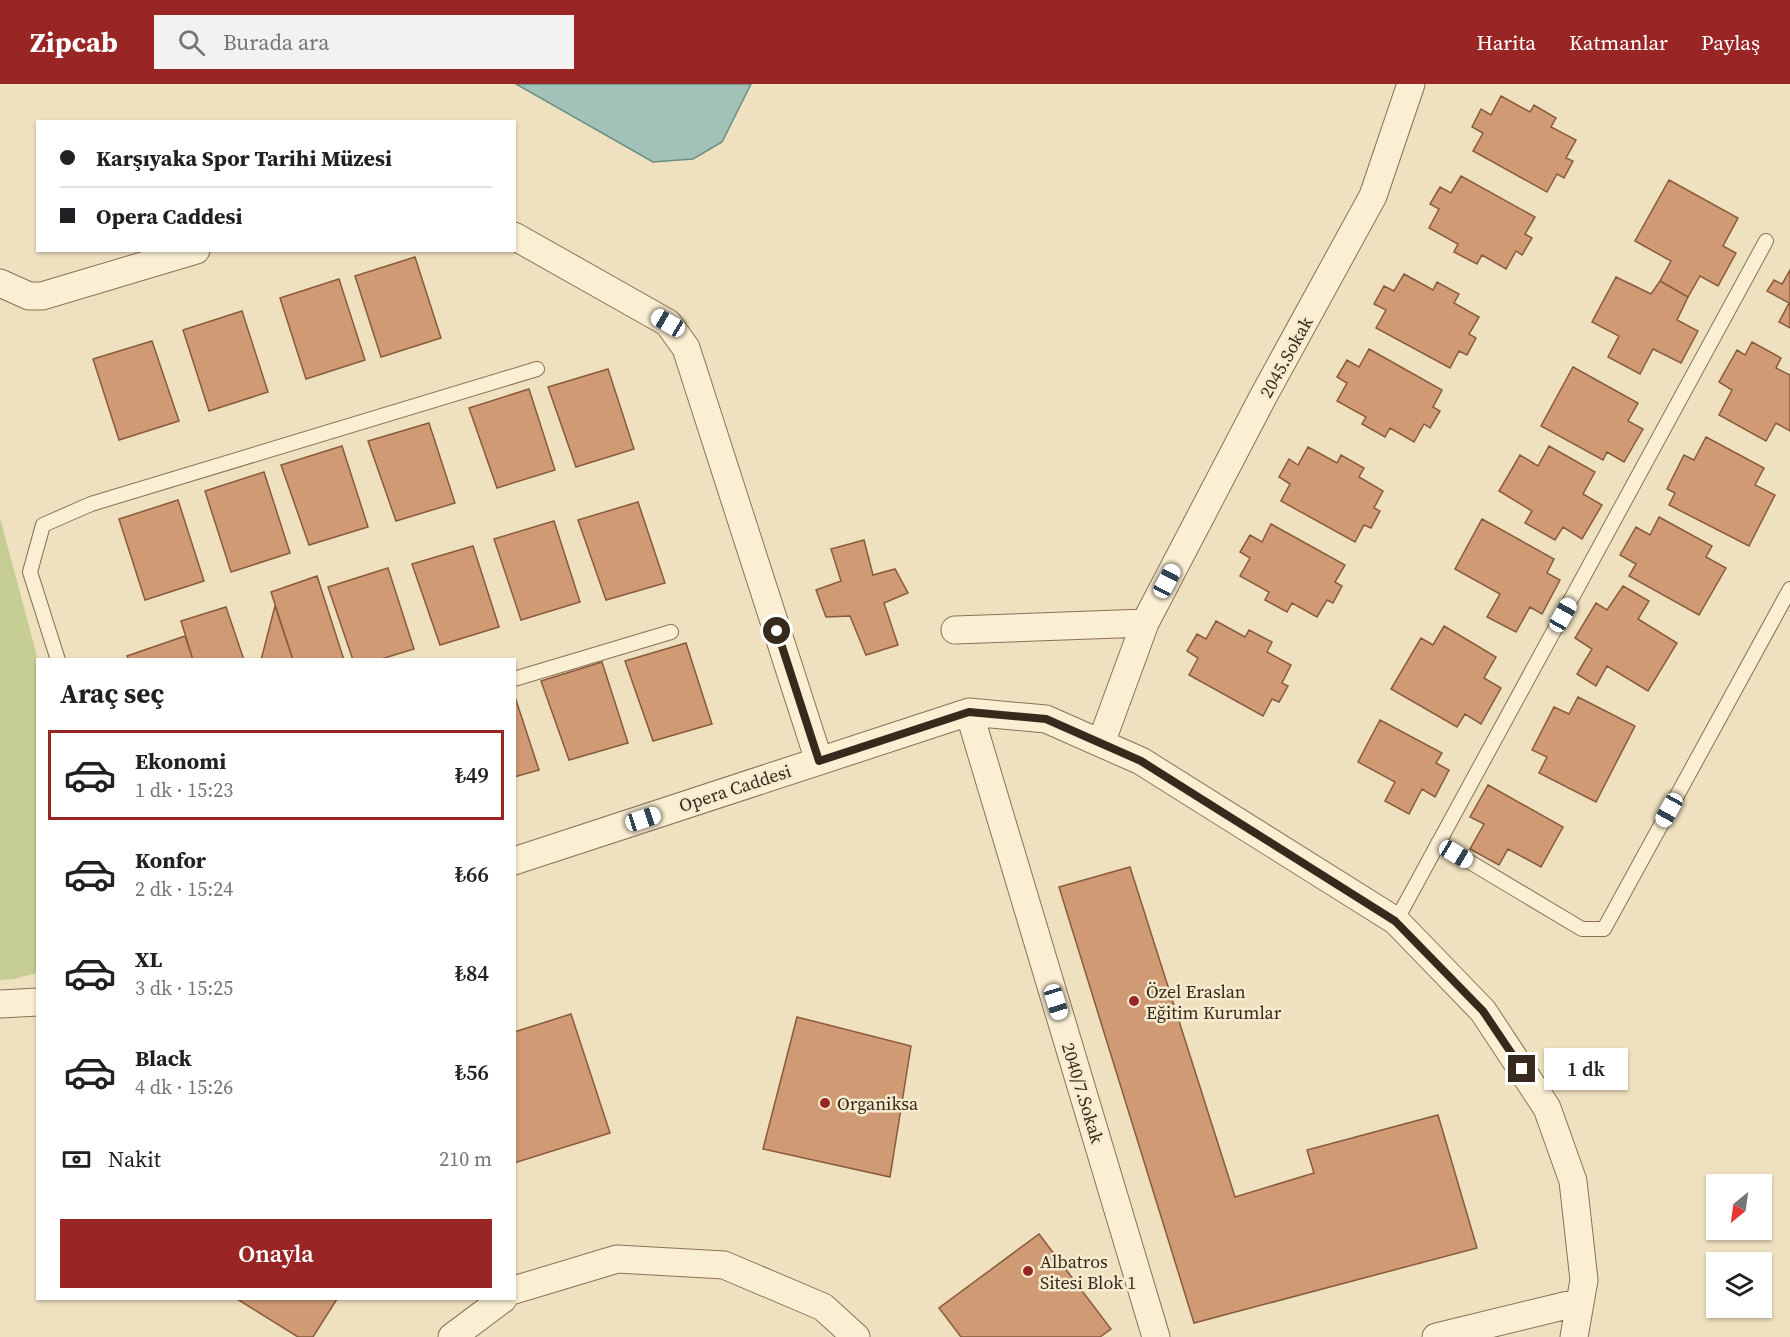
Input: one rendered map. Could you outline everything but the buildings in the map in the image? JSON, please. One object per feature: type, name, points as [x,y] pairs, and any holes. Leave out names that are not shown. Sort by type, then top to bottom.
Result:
[{"type":"street","name":"2045.Sokak","points":[[1101,743],[1145,623],[1264,395],[1373,196],[1411,84]]},
{"type":"street","points":[[516,237],[668,323],[686,348],[819,761]]},
{"type":"street","points":[[0,284],[29,296],[42,296],[189,252]]},
{"type":"street","points":[[955,630],[1145,623]]},
{"type":"street","name":"Opera Caddesi","points":[[516,860],[969,712],[1046,719],[1141,761],[1395,921],[1483,1011],[1547,1108],[1573,1181],[1584,1280],[1574,1337]]},
{"type":"street","name":"2040/7.Sokak","points":[[969,712],[1156,1337]]},
{"type":"street","points":[[0,1004],[36,1002]]},
{"type":"street","points":[[516,1289],[618,1259],[724,1265],[823,1307],[856,1337]]},
{"type":"street","points":[[452,1337],[502,1300]]},
{"type":"street","points":[[1436,1337],[1580,1302]]},
{"type":"lane","points":[[1395,921],[1766,241]]},
{"type":"lane","points":[[57,658],[30,572],[43,525],[91,504],[537,369]]},
{"type":"lane","points":[[1438,843],[1582,929],[1604,929],[1790,589]]},
{"type":"lane","points":[[516,678],[671,632]]},
{"type":"green space","points":[[0,518],[37,658],[36,973],[0,980]]},
{"type":"water","points":[[516,84],[751,84],[722,142],[693,159],[653,162]]},
{"type":"place","name":"Özel Eraslan Eğitim Kurumlar","points":[[1134,1001]]},
{"type":"place","name":"Organiksa","points":[[825,1103]]},
{"type":"place","name":"Albatros Sitesi Blok 1","points":[[1028,1271]]},
{"type":"route","points":[[777,631],[819,761],[969,712],[1046,719],[1141,761],[1395,921],[1483,1011],[1522,1069]]}]
